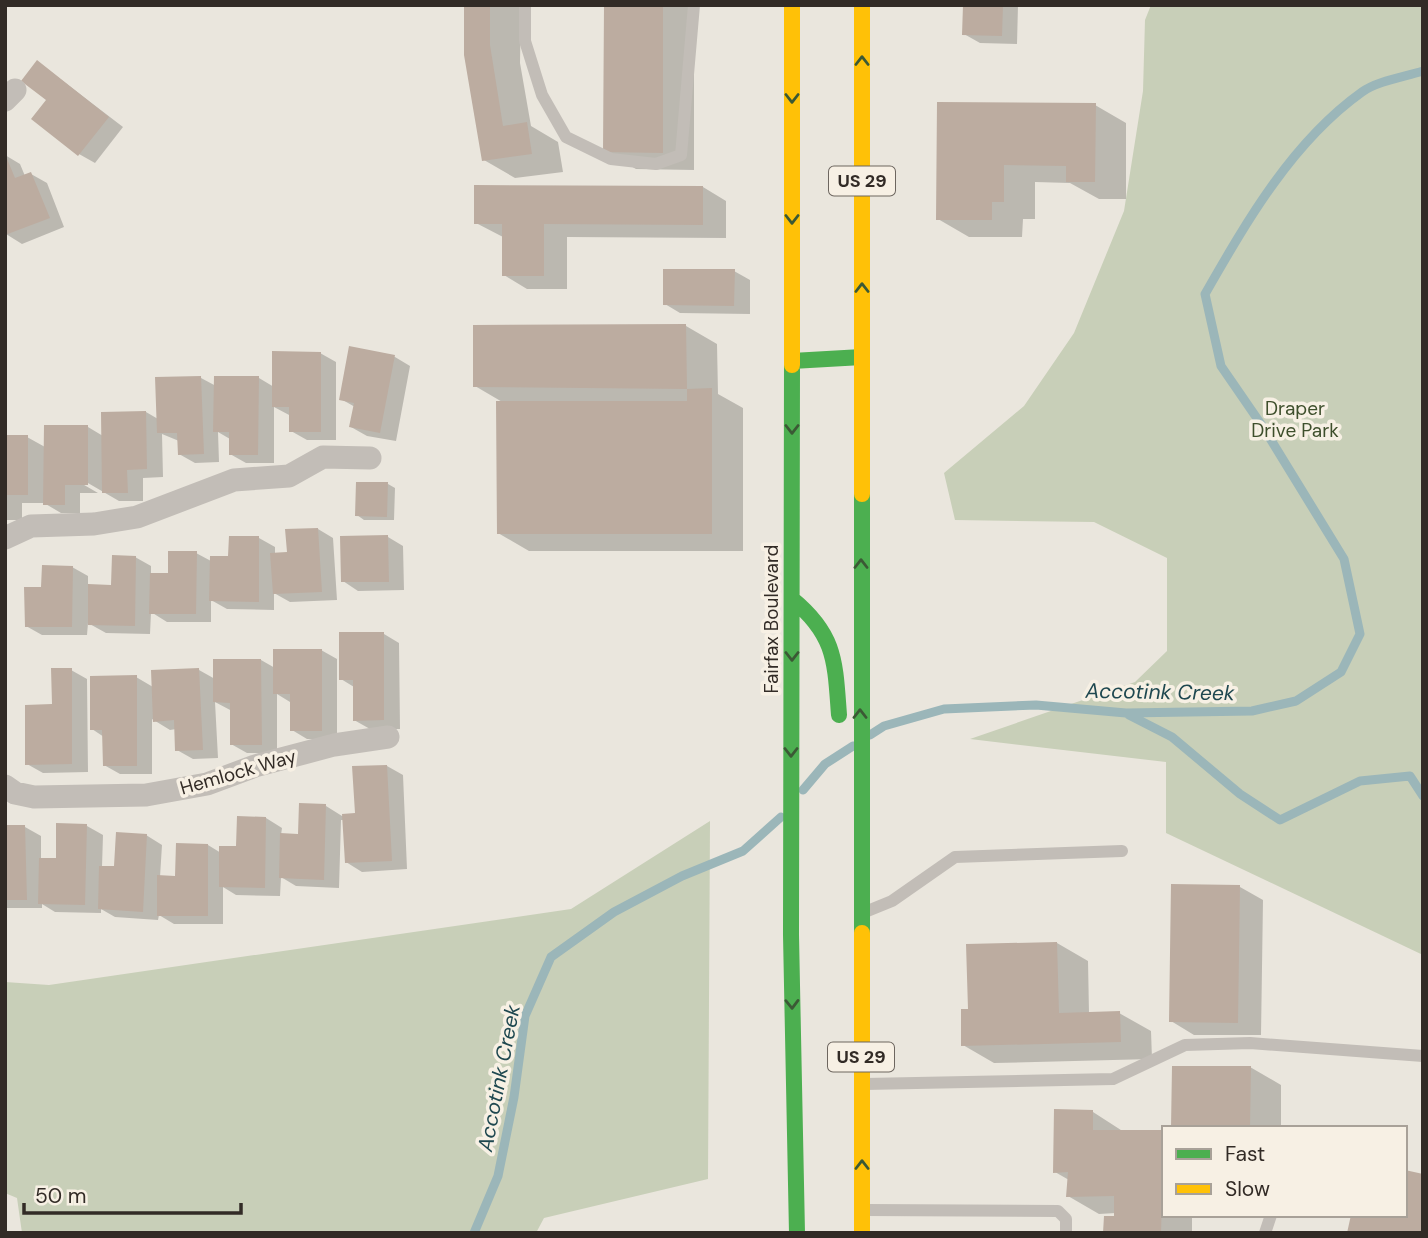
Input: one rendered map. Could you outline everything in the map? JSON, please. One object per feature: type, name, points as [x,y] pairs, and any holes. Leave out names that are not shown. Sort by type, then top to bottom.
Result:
[{"type":"main road","name":"Fairfax Boulevard","points":[[792,5],[791,935],[797,1233]]},
{"type":"main road","name":"US 29","points":[[862,5],[860,914],[863,1233]]},
{"type":"main road","points":[[792,361],[862,357]]},
{"type":"main road","points":[[792,600],[816,617],[828,634],[834,659],[840,729]]},
{"type":"main road","points":[[845,770],[860,880]]},
{"type":"street","points":[[5,538],[31,526],[94,524],[137,517],[234,480],[289,476],[323,457],[370,458]]},
{"type":"street","name":"Hemlock Way","points":[[5,786],[15,793],[34,797],[146,795],[180,791],[334,745],[388,737]]},
{"type":"lane","points":[[525,5],[525,41],[538,85],[566,137],[611,159],[656,164],[681,155],[694,5]]},
{"type":"lane","points":[[860,914],[892,901],[955,857],[1122,851]]},
{"type":"lane","points":[[862,1085],[1113,1079],[1185,1045],[1250,1043],[1423,1056]]},
{"type":"lane","points":[[862,1210],[1058,1211],[1066,1219],[1066,1233]]},
{"type":"green space","name":"Draper Drive Park","points":[[1151,5],[1423,5],[1423,955],[1166,833],[1166,762],[970,739],[1135,682],[1167,651],[1167,558],[1094,522],[955,520],[944,473],[1024,406],[1074,333],[1124,211],[1143,91],[1145,20]]},
{"type":"green space","points":[[710,821],[708,1179],[544,1218],[536,1233],[22,1233],[17,1198],[5,1193],[5,982],[49,985],[571,909]]},
{"type":"building","points":[[464,5],[490,5],[490,45],[503,126],[527,122],[532,154],[482,161],[464,55]]},
{"type":"building","points":[[604,5],[663,5],[663,153],[603,152]]},
{"type":"building","points":[[963,5],[1003,5],[1002,36],[962,35]]},
{"type":"building","points":[[37,60],[109,117],[78,156],[31,119],[46,100],[21,81]]},
{"type":"building","points":[[937,102],[1096,103],[1095,182],[1066,182],[1066,166],[1004,165],[1004,202],[992,202],[992,220],[936,220]]},
{"type":"building","points":[[5,154],[15,178],[31,172],[50,218],[5,235]]},
{"type":"building","points":[[474,185],[703,186],[703,225],[544,224],[544,276],[502,276],[502,224],[474,224]]},
{"type":"building","points":[[663,269],[735,269],[734,306],[663,305]]},
{"type":"building","points":[[686,324],[687,389],[473,387],[473,325]]},
{"type":"building","points":[[349,346],[395,355],[380,433],[349,427],[354,403],[339,400]]},
{"type":"building","points":[[272,351],[321,352],[321,432],[289,432],[289,407],[272,407]]},
{"type":"building","points":[[201,376],[204,454],[178,455],[177,433],[157,433],[155,377]]},
{"type":"building","points":[[214,376],[259,376],[258,455],[229,455],[229,432],[213,432]]},
{"type":"building","points":[[712,388],[712,534],[497,534],[496,401],[687,401],[687,389]]},
{"type":"building","points":[[146,411],[147,469],[127,470],[128,493],[102,493],[101,412]]},
{"type":"building","points":[[44,425],[88,425],[88,485],[65,485],[65,505],[43,505]]},
{"type":"building","points":[[5,435],[28,435],[28,495],[5,495]]},
{"type":"building","points":[[356,482],[388,482],[387,517],[355,516]]},
{"type":"building","points":[[318,528],[322,592],[273,594],[270,553],[287,552],[285,529]]},
{"type":"building","points":[[388,535],[389,582],[341,582],[340,536]]},
{"type":"building","points":[[229,536],[259,536],[259,602],[209,601],[210,556],[228,556]]},
{"type":"building","points":[[168,551],[197,551],[196,614],[149,614],[150,573],[168,573]]},
{"type":"building","points":[[112,555],[136,556],[135,626],[88,625],[88,584],[111,585]]},
{"type":"building","points":[[42,565],[73,566],[72,627],[25,627],[24,587],[41,587]]},
{"type":"building","points":[[339,632],[384,632],[384,720],[353,721],[353,680],[339,680]]},
{"type":"building","points":[[273,649],[322,649],[322,731],[290,731],[290,694],[273,694]]},
{"type":"building","points":[[213,659],[261,659],[262,745],[230,745],[230,703],[213,702]]},
{"type":"building","points":[[51,668],[72,668],[72,764],[25,765],[25,705],[52,704]]},
{"type":"building","points":[[199,668],[203,750],[175,751],[174,720],[153,722],[151,670]]},
{"type":"building","points":[[137,675],[137,766],[103,766],[102,730],[90,730],[90,676]]},
{"type":"building","points":[[387,765],[392,861],[345,863],[342,814],[355,813],[352,766]]},
{"type":"building","points":[[299,803],[326,804],[324,880],[279,878],[280,833],[298,834]]},
{"type":"building","points":[[237,816],[266,817],[265,888],[219,887],[219,846],[236,846]]},
{"type":"building","points":[[56,823],[87,824],[85,905],[38,904],[39,858],[56,858]]},
{"type":"building","points":[[5,825],[25,825],[27,900],[5,900]]},
{"type":"building","points":[[116,832],[147,834],[143,912],[98,909],[99,866],[114,866]]},
{"type":"building","points":[[176,843],[208,844],[208,916],[157,916],[157,875],[175,876]]},
{"type":"building","points":[[1171,884],[1240,885],[1238,1023],[1169,1022]]},
{"type":"building","points":[[1057,942],[1059,1013],[1120,1011],[1121,1042],[961,1046],[961,1009],[968,1009],[966,944]]},
{"type":"building","points":[[1172,1066],[1251,1066],[1250,1126],[1171,1126]]},
{"type":"building","points":[[1054,1109],[1093,1110],[1093,1130],[1162,1130],[1161,1233],[1103,1233],[1104,1216],[1114,1216],[1114,1196],[1066,1197],[1068,1172],[1053,1173]]},
{"type":"building","points":[[1407,1170],[1423,1174],[1423,1233],[1347,1233],[1351,1217],[1407,1217]]},
{"type":"waterway","name":"Accotink Creek","points":[[870,735],[884,726],[944,709],[1036,705],[1126,713],[1252,711],[1296,701],[1341,672],[1360,634],[1344,559],[1263,427],[1221,366],[1205,294],[1273,184],[1314,134],[1368,88],[1423,71]]},
{"type":"waterway","points":[[1129,715],[1172,737],[1240,794],[1280,820],[1360,781],[1410,776],[1423,796]]},
{"type":"waterway","name":"Accotink Creek","points":[[803,790],[825,764],[853,746]]},
{"type":"waterway","name":"Accotink Creek","points":[[474,1233],[498,1176],[514,1097],[525,1016],[551,957],[614,912],[682,876],[743,851],[781,817]]},
{"type":"traffic: fast","points":[[792,361],[862,357]]},
{"type":"traffic: fast","points":[[792,365],[791,935],[797,1233]]},
{"type":"traffic: fast","points":[[862,494],[862,933]]},
{"type":"traffic: fast","points":[[792,599],[817,625],[831,651],[839,715]]},
{"type":"traffic: slow","points":[[792,5],[792,365]]},
{"type":"traffic: slow","points":[[862,5],[862,494]]},
{"type":"traffic: slow","points":[[862,933],[862,1233]]}]
